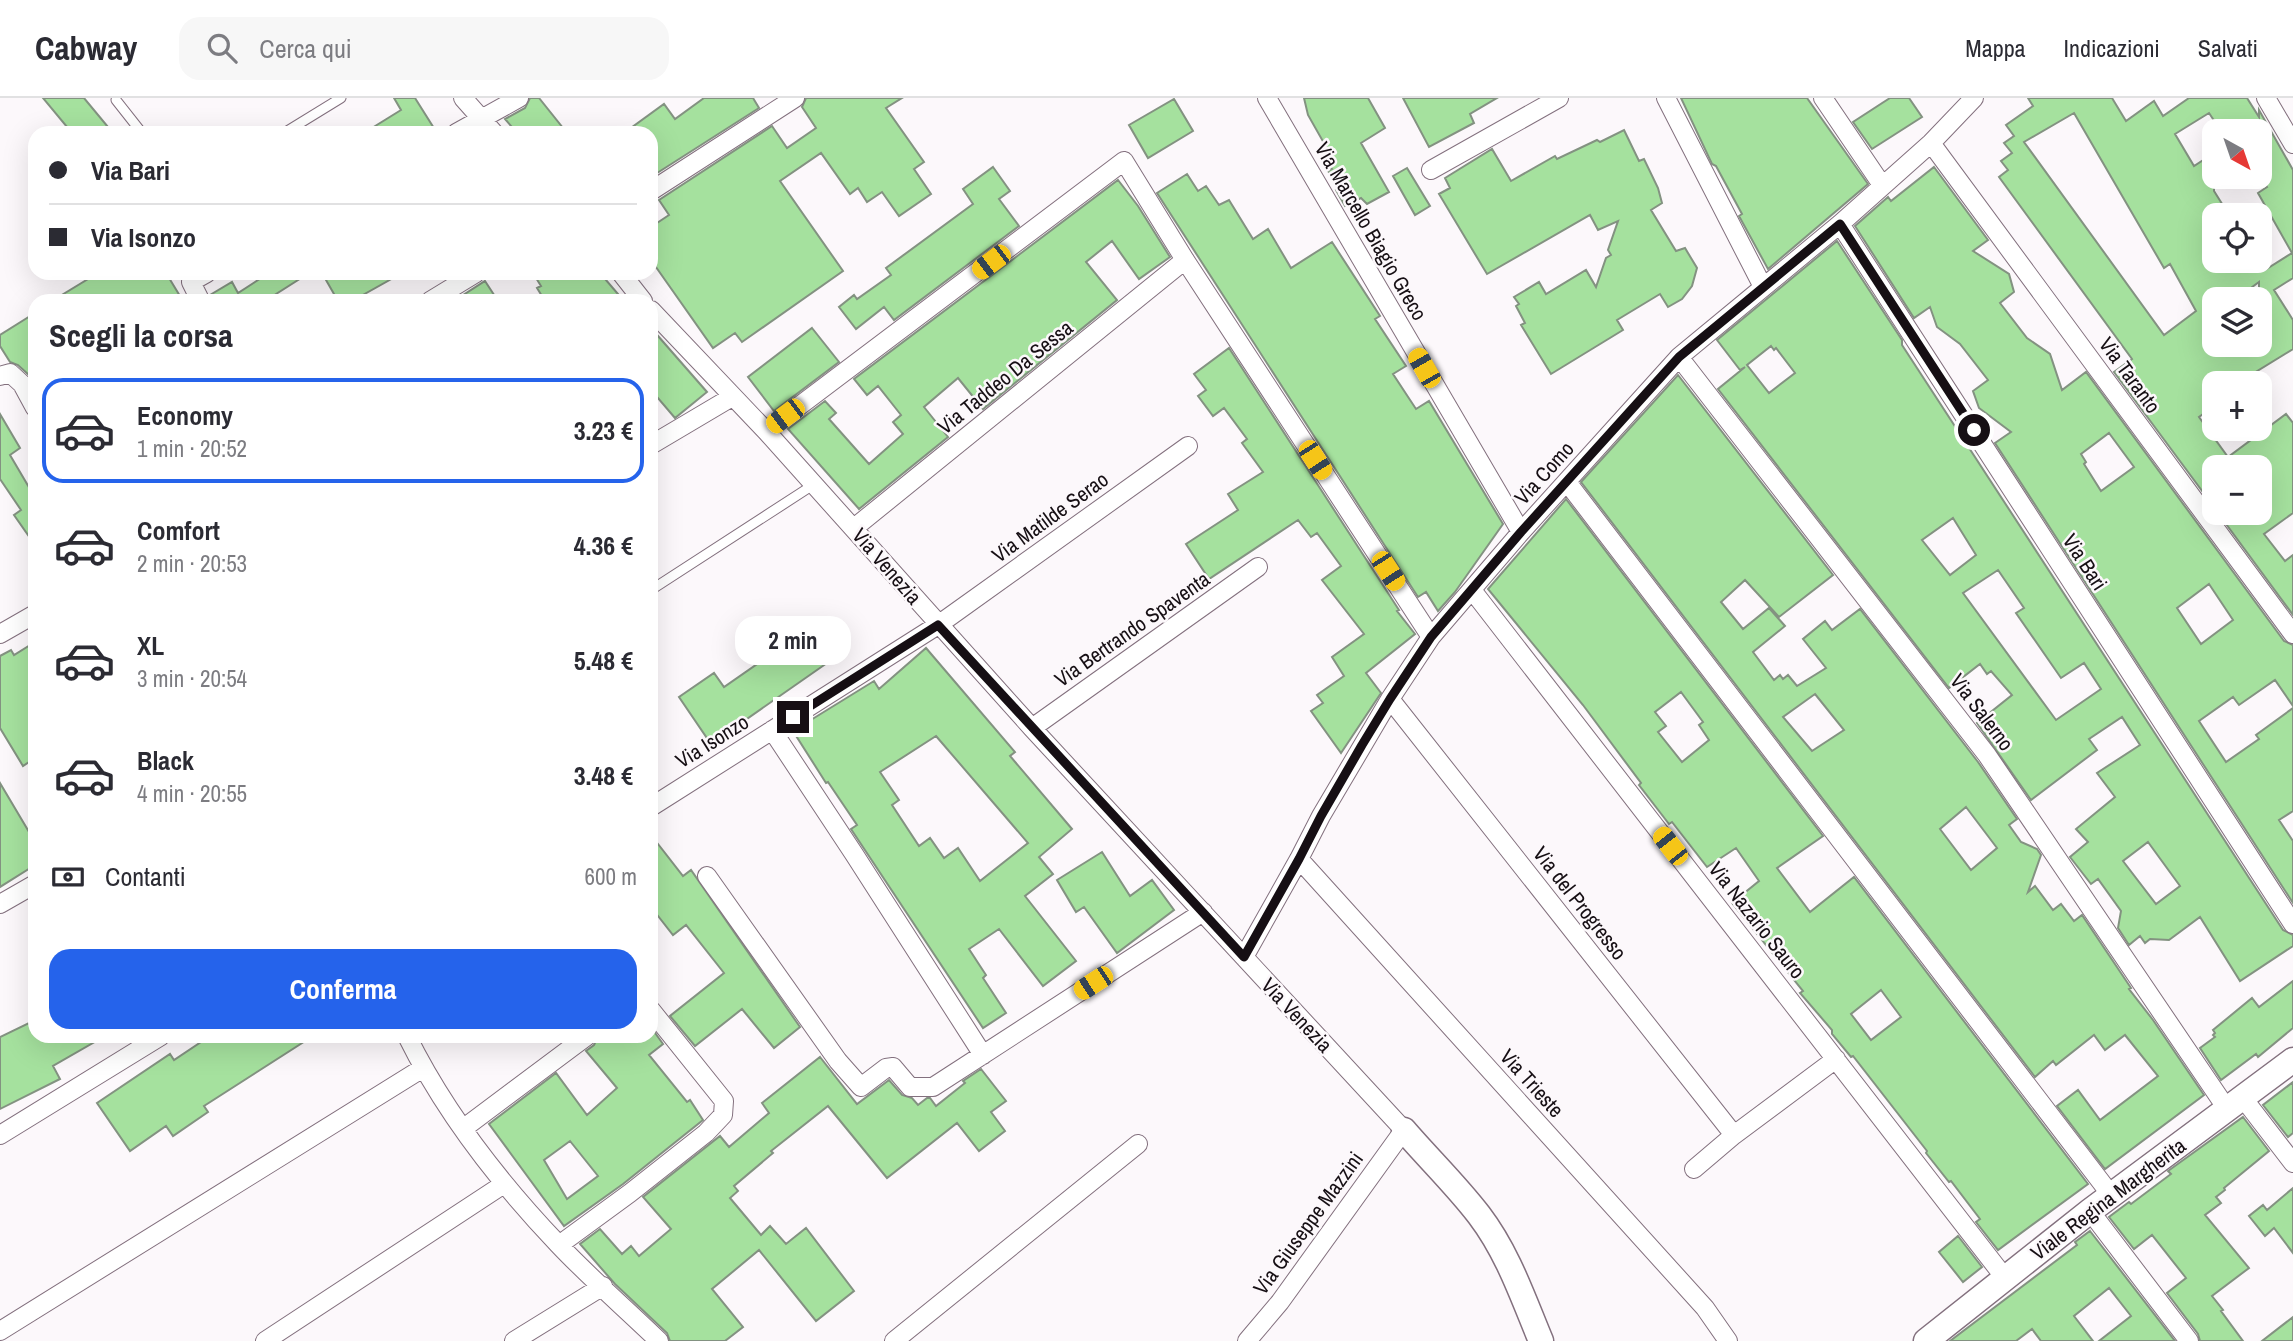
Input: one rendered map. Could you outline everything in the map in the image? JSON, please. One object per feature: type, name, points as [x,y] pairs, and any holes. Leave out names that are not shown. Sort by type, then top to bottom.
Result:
[{"type":"street","points":[[463,98],[488,126]]},
{"type":"street","points":[[468,126],[519,98]]},
{"type":"street","points":[[658,186],[795,98]]},
{"type":"street","name":"Via Marcello Biagio Greco","points":[[1267,98],[1521,532]]},
{"type":"street","points":[[1432,170],[1559,98]]},
{"type":"street","points":[[1667,98],[1763,287]]},
{"type":"street","points":[[1823,98],[1882,185]]},
{"type":"street","name":"Via Como","points":[[1244,957],[1321,816],[1390,699],[1431,637],[1521,532],[1679,357],[1840,224],[1931,143],[1974,98]]},
{"type":"street","points":[[2266,98],[2293,144]]},
{"type":"street","name":"Via Taranto","points":[[1931,143],[2293,634]]},
{"type":"street","points":[[766,430],[1124,161],[1185,260],[1431,637]]},
{"type":"street","name":"Via Bari","points":[[1840,224],[2293,924]]},
{"type":"street","name":"Via Taddeo Da Sessa","points":[[854,528],[1185,260]]},
{"type":"street","points":[[442,294],[464,280]]},
{"type":"street","name":"Via Venezia","points":[[658,319],[766,430],[938,625],[1404,1130],[1479,1215],[1514,1274],[1541,1341]]},
{"type":"street","name":"Via Salerno","points":[[1679,357],[1987,755],[2235,1104],[2293,1163]]},
{"type":"street","points":[[0,376],[10,373],[22,384],[28,394]]},
{"type":"street","points":[[658,441],[732,397]]},
{"type":"street","name":"Via Matilde Serao","points":[[938,625],[1188,446]]},
{"type":"street","points":[[1567,482],[2111,1195]]},
{"type":"street","name":"Via Bertrando Spaventa","points":[[1032,728],[1258,567]]},
{"type":"street","name":"Via Nazario Sauro","points":[[1472,590],[2005,1278]]},
{"type":"street","points":[[0,634],[28,618]]},
{"type":"street","name":"Via Isonzo","points":[[658,803],[938,625]]},
{"type":"street","name":"Via del Progresso","points":[[1390,699],[1734,1135]]},
{"type":"street","points":[[772,730],[983,1055]]},
{"type":"street","name":"Via Trieste","points":[[1299,859],[1704,1308],[1728,1341]]},
{"type":"street","points":[[707,876],[838,1061],[861,1087],[886,1068],[893,1067],[910,1087],[933,1087],[1203,912]]},
{"type":"street","points":[[0,904],[28,888]]},
{"type":"street","points":[[559,1245],[630,1194],[706,1133],[723,1115],[724,1101],[658,1019]]},
{"type":"street","points":[[0,1136],[150,1043]]},
{"type":"street","points":[[410,1043],[423,1068],[504,1184],[559,1245],[659,1341]]},
{"type":"street","points":[[464,1129],[578,1043]]},
{"type":"street","points":[[1694,1169],[1734,1135],[1836,1059]]},
{"type":"street","name":"Viale Regina Margherita","points":[[1931,1339],[2090,1211],[2293,1060]]},
{"type":"street","points":[[0,1331],[423,1068]]},
{"type":"street","name":"Via Giuseppe Mazzini","points":[[1247,1341],[1280,1302],[1404,1130]]},
{"type":"street","points":[[894,1341],[1138,1144]]},
{"type":"street","points":[[265,1341],[504,1184]]},
{"type":"street","points":[[2090,1211],[2189,1341]]},
{"type":"street","points":[[514,1341],[603,1286]]},
{"type":"lane","points":[[295,126],[341,98]]},
{"type":"lane","points":[[116,100],[136,126]]},
{"type":"lane","points":[[658,585],[813,485]]},
{"type":"building","points":[[43,98],[84,98],[107,126],[66,126]]},
{"type":"building","points":[[394,98],[415,98],[433,126],[375,126],[401,110]]},
{"type":"building","points":[[530,98],[539,98],[561,126],[511,126],[505,119],[525,108]]},
{"type":"building","points":[[704,98],[753,98],[759,108],[658,172],[658,126],[634,126],[664,104],[675,119]]},
{"type":"building","points":[[806,98],[902,98],[886,108],[924,162],[914,169],[931,194],[899,216],[882,192],[867,202],[858,188],[850,194],[821,153],[780,181],[843,271],[742,342],[735,333],[713,348],[658,270],[658,222],[669,215],[659,200],[772,126],[787,148],[816,128],[802,107]]},
{"type":"building","points":[[1304,98],[1368,98],[1385,128],[1361,143],[1389,192],[1367,204],[1361,198],[1345,206],[1336,190],[1339,188],[1328,171],[1332,169],[1327,162],[1333,159],[1308,115]]},
{"type":"building","points":[[1403,98],[1497,98],[1470,114],[1474,123],[1429,147]]},
{"type":"building","points":[[1681,98],[1807,98],[1868,184],[1768,269],[1739,216],[1742,214],[1716,166],[1712,164]]},
{"type":"building","points":[[1890,98],[1909,98],[1922,117],[1872,149],[1853,122]]},
{"type":"building","points":[[2028,98],[2112,98],[2126,121],[2154,101],[2163,116],[2189,98],[2247,98],[2259,117],[2259,110],[2264,119],[2213,119],[2209,113],[2175,134],[2194,166],[2202,161],[2202,189],[2214,189],[2222,203],[2202,203],[2202,273],[2272,273],[2272,266],[2292,253],[2272,218],[2272,203],[2264,203],[2258,193],[2264,189],[2272,189],[2272,133],[2293,170],[2293,278],[2274,290],[2293,320],[2293,349],[2257,371],[2202,371],[2202,415],[2199,417],[2202,421],[2202,441],[2216,441],[2227,455],[2202,455],[2202,491],[2114,372],[2132,359],[1999,177],[2008,170],[2001,161],[2012,153],[2004,143],[2014,136],[2006,125],[2033,106]],"holes":[[[2074,113],[2164,268],[2170,264],[2196,311],[2164,335],[2024,142]]]},
{"type":"building","points":[[1174,99],[1193,131],[1148,158],[1129,125]]},
{"type":"building","points":[[1624,130],[1639,161],[1644,159],[1658,188],[1662,203],[1651,210],[1676,251],[1685,248],[1697,268],[1692,286],[1682,299],[1668,307],[1660,294],[1617,320],[1623,330],[1551,374],[1521,325],[1525,323],[1514,297],[1539,282],[1546,294],[1586,270],[1596,287],[1606,258],[1611,255],[1608,250],[1618,221],[1598,230],[1590,215],[1487,274],[1439,194],[1450,188],[1445,178],[1492,149],[1511,181],[1555,156],[1557,159]]},
{"type":"building","points":[[993,167],[1010,191],[999,199],[1019,226],[894,320],[884,307],[856,329],[839,307],[854,295],[857,299],[891,275],[886,268],[973,204],[963,189]]},
{"type":"building","points":[[1934,167],[1988,240],[1973,251],[2009,274],[2014,292],[2000,303],[2027,338],[2050,354],[2062,390],[2086,372],[2284,641],[2293,645],[2293,706],[2275,680],[2239,705],[2233,697],[2199,721],[2226,762],[2259,739],[2256,735],[2293,708],[2293,811],[2279,820],[2293,841],[2293,903],[1995,443],[2011,432],[1979,408],[1973,391],[1988,380],[1960,344],[1937,327],[1930,307],[1914,318],[1855,226],[1888,197],[1891,201]],"holes":[[[2109,433],[2134,467],[2101,491],[2084,464],[2086,462],[2081,454]],[[2209,584],[2233,620],[2201,644],[2177,608]]]},
{"type":"building","points":[[1407,168],[1430,206],[1415,215],[1393,176]]},
{"type":"building","points":[[1187,174],[1198,191],[1206,186],[1219,205],[1229,200],[1253,239],[1268,229],[1291,268],[1332,242],[1380,316],[1375,319],[1406,366],[1393,374],[1416,409],[1429,401],[1503,524],[1455,592],[1438,611],[1426,592],[1418,597],[1157,193]]},
{"type":"building","points":[[1118,180],[1170,257],[1139,279],[1112,241],[1086,262],[1117,300],[983,409],[958,378],[924,407],[948,437],[859,509],[788,429],[825,401],[836,413],[829,419],[869,464],[903,434],[893,422],[901,415],[878,386],[867,395],[854,379]]},
{"type":"building","points":[[1837,241],[2283,930],[2293,935],[2293,946],[2240,981],[2200,917],[2169,940],[2150,939],[2145,943],[2140,936],[2129,945],[2118,928],[2121,911],[2098,879],[2091,884],[2070,857],[2088,842],[2076,829],[2115,797],[2097,773],[2140,745],[2122,717],[2089,739],[2097,750],[2031,800],[1977,723],[2012,695],[1991,671],[1987,674],[1980,664],[1949,688],[1718,389],[1745,367],[1740,370],[1717,340]],"holes":[[[1771,346],[1774,350],[1776,348],[1795,373],[1769,393],[1747,365]],[[1953,518],[1976,555],[1950,575],[1922,540]],[[1998,570],[2024,608],[2016,613],[2061,678],[2084,663],[2101,689],[2056,720],[1963,593]],[[2148,842],[2180,886],[2156,904],[2123,861]]]},
{"type":"building","points":[[86,280],[170,280],[179,294],[64,294]]},
{"type":"building","points":[[258,280],[298,280],[276,294],[212,294],[232,282],[238,293]]},
{"type":"building","points":[[326,280],[390,280],[364,294],[334,294]]},
{"type":"building","points":[[537,280],[606,280],[618,294],[541,294],[537,288],[541,286]]},
{"type":"building","points":[[485,281],[493,294],[465,294]]},
{"type":"building","points":[[28,317],[28,374],[10,362],[0,346],[0,335]]},
{"type":"building","points":[[812,328],[839,362],[774,411],[748,377]]},
{"type":"building","points":[[658,336],[707,392],[675,418],[658,398]]},
{"type":"building","points":[[1229,348],[1399,610],[1397,611],[1415,634],[1366,673],[1381,693],[1341,753],[1311,711],[1323,703],[1317,695],[1344,676],[1332,657],[1364,634],[1322,580],[1341,566],[1317,533],[1311,537],[1298,520],[1209,579],[1186,544],[1238,510],[1228,494],[1263,472],[1242,443],[1247,439],[1224,408],[1213,416],[1198,396],[1206,390],[1194,374]]},
{"type":"building","points":[[1678,375],[1833,575],[1779,617],[1745,580],[1721,602],[1743,629],[1769,608],[1785,626],[1753,652],[1774,680],[1780,675],[1783,679],[1788,675],[1797,686],[1826,668],[1803,639],[1825,621],[1832,630],[1860,609],[1978,762],[2017,819],[2009,825],[2021,842],[2037,849],[2041,855],[2028,892],[2035,886],[2053,910],[2061,904],[2074,921],[2082,915],[2131,988],[2129,989],[2204,1095],[2105,1169],[2057,1106],[2078,1090],[2100,1120],[2158,1076],[2125,1035],[2105,1050],[2094,1035],[2056,1065],[2053,1061],[2035,1077],[1581,482]],"holes":[[[1815,694],[1844,730],[1812,751],[1783,717]],[[1966,807],[1997,848],[1971,870],[1940,829]]]},
{"type":"building","points":[[0,414],[20,448],[10,455],[28,486],[28,535],[14,515],[21,510],[0,479]]},
{"type":"building","points":[[2286,414],[2293,423],[2293,513],[2264,534],[2285,561],[2293,555],[2293,615],[2227,525],[2272,525],[2272,455],[2231,455],[2250,441],[2272,441],[2272,424]]},
{"type":"building","points":[[1566,499],[1823,836],[1777,868],[1810,912],[1854,877],[2088,1184],[1998,1250],[1976,1222],[1980,1219],[1951,1181],[1949,1182],[1926,1153],[1853,1056],[1851,1057],[1832,1034],[1832,1030],[1800,993],[1803,991],[1732,903],[1759,881],[1736,848],[1707,867],[1672,822],[1669,824],[1583,705],[1488,589]],"holes":[[[1681,692],[1703,722],[1699,725],[1709,740],[1682,762],[1658,732],[1666,726],[1655,712]],[[1881,990],[1901,1017],[1871,1040],[1851,1014]]]},
{"type":"building","points":[[815,624],[837,656],[711,744],[679,697],[714,673],[724,687]]},
{"type":"building","points":[[28,646],[28,763],[23,766],[0,728],[0,656],[11,650],[14,655]]},
{"type":"building","points":[[926,648],[1015,752],[1010,756],[1072,829],[1039,857],[1053,874],[1025,896],[1076,961],[1043,986],[999,929],[969,949],[986,975],[983,978],[1006,1013],[983,1028],[851,829],[857,825],[793,731],[874,681],[879,689]],"holes":[[[936,736],[1028,843],[980,881],[958,848],[944,858],[930,838],[919,846],[892,805],[899,800],[880,772]]]},
{"type":"building","points":[[0,783],[28,830],[28,869],[0,887]]},
{"type":"building","points":[[658,844],[683,876],[691,870],[800,1027],[774,1048],[742,1009],[695,1046],[670,1016],[724,973],[686,925],[673,935],[658,916]]},
{"type":"building","points":[[1102,852],[1130,896],[1152,880],[1174,910],[1117,953],[1084,907],[1076,912],[1057,880]]},
{"type":"building","points":[[2293,981],[2293,1028],[2258,1057],[2256,1054],[2221,1080],[2200,1048],[2215,1037],[2213,1030],[2252,998],[2259,1007]]},
{"type":"building","points":[[28,1023],[28,1043],[93,1043],[53,1066],[60,1079],[0,1109],[0,1037]]},
{"type":"building","points":[[658,1037],[663,1044],[649,1055],[687,1102],[690,1100],[703,1120],[623,1184],[564,1226],[489,1124],[556,1073],[587,1115],[617,1088],[586,1051],[594,1045],[658,1043]],"holes":[[[570,1141],[598,1176],[567,1199],[544,1160]]]},
{"type":"building","points":[[200,1043],[302,1043],[204,1106],[208,1112],[173,1136],[166,1126],[130,1151],[97,1103],[170,1054],[174,1060]]},
{"type":"building","points":[[820,1057],[857,1104],[889,1080],[902,1095],[912,1098],[918,1105],[930,1098],[936,1106],[965,1083],[963,1081],[981,1069],[1006,1101],[991,1112],[1005,1131],[979,1151],[957,1123],[887,1178],[828,1106],[771,1151],[773,1153],[734,1186],[738,1191],[730,1198],[761,1235],[770,1226],[786,1244],[806,1228],[854,1291],[816,1321],[759,1250],[712,1289],[743,1327],[725,1341],[670,1341],[667,1333],[615,1284],[580,1244],[600,1229],[622,1254],[631,1246],[639,1256],[671,1229],[643,1197],[720,1136],[729,1147],[769,1113],[762,1103]]},
{"type":"building","points":[[2293,1082],[2293,1133],[2288,1137],[2263,1105]]},
{"type":"building","points":[[2243,1117],[2269,1151],[2224,1188],[2216,1197],[2221,1203],[2205,1215],[2249,1268],[2212,1296],[2243,1341],[2200,1341],[2198,1334],[2167,1293],[2186,1278],[2152,1235],[2134,1249],[2109,1217],[2129,1202],[2131,1204],[2171,1174],[2168,1171]]},
{"type":"building","points":[[2293,1188],[2293,1253],[2274,1228],[2265,1236],[2249,1216],[2263,1205],[2267,1210]]},
{"type":"building","points":[[2090,1231],[2175,1341],[2099,1341],[2131,1316],[2109,1288],[2074,1316],[2093,1341],[2041,1341],[2032,1329],[2016,1341],[1950,1341],[2077,1245],[2075,1242]]},
{"type":"building","points":[[1958,1236],[1982,1267],[1963,1282],[1939,1252]]},
{"type":"building","points":[[2293,1317],[2293,1341],[2262,1341]]},
{"type":"route","points":[[793,717],[938,625],[1244,957],[1362,745],[1431,637],[1521,532],[1679,357],[1840,224],[1974,430]]}]
